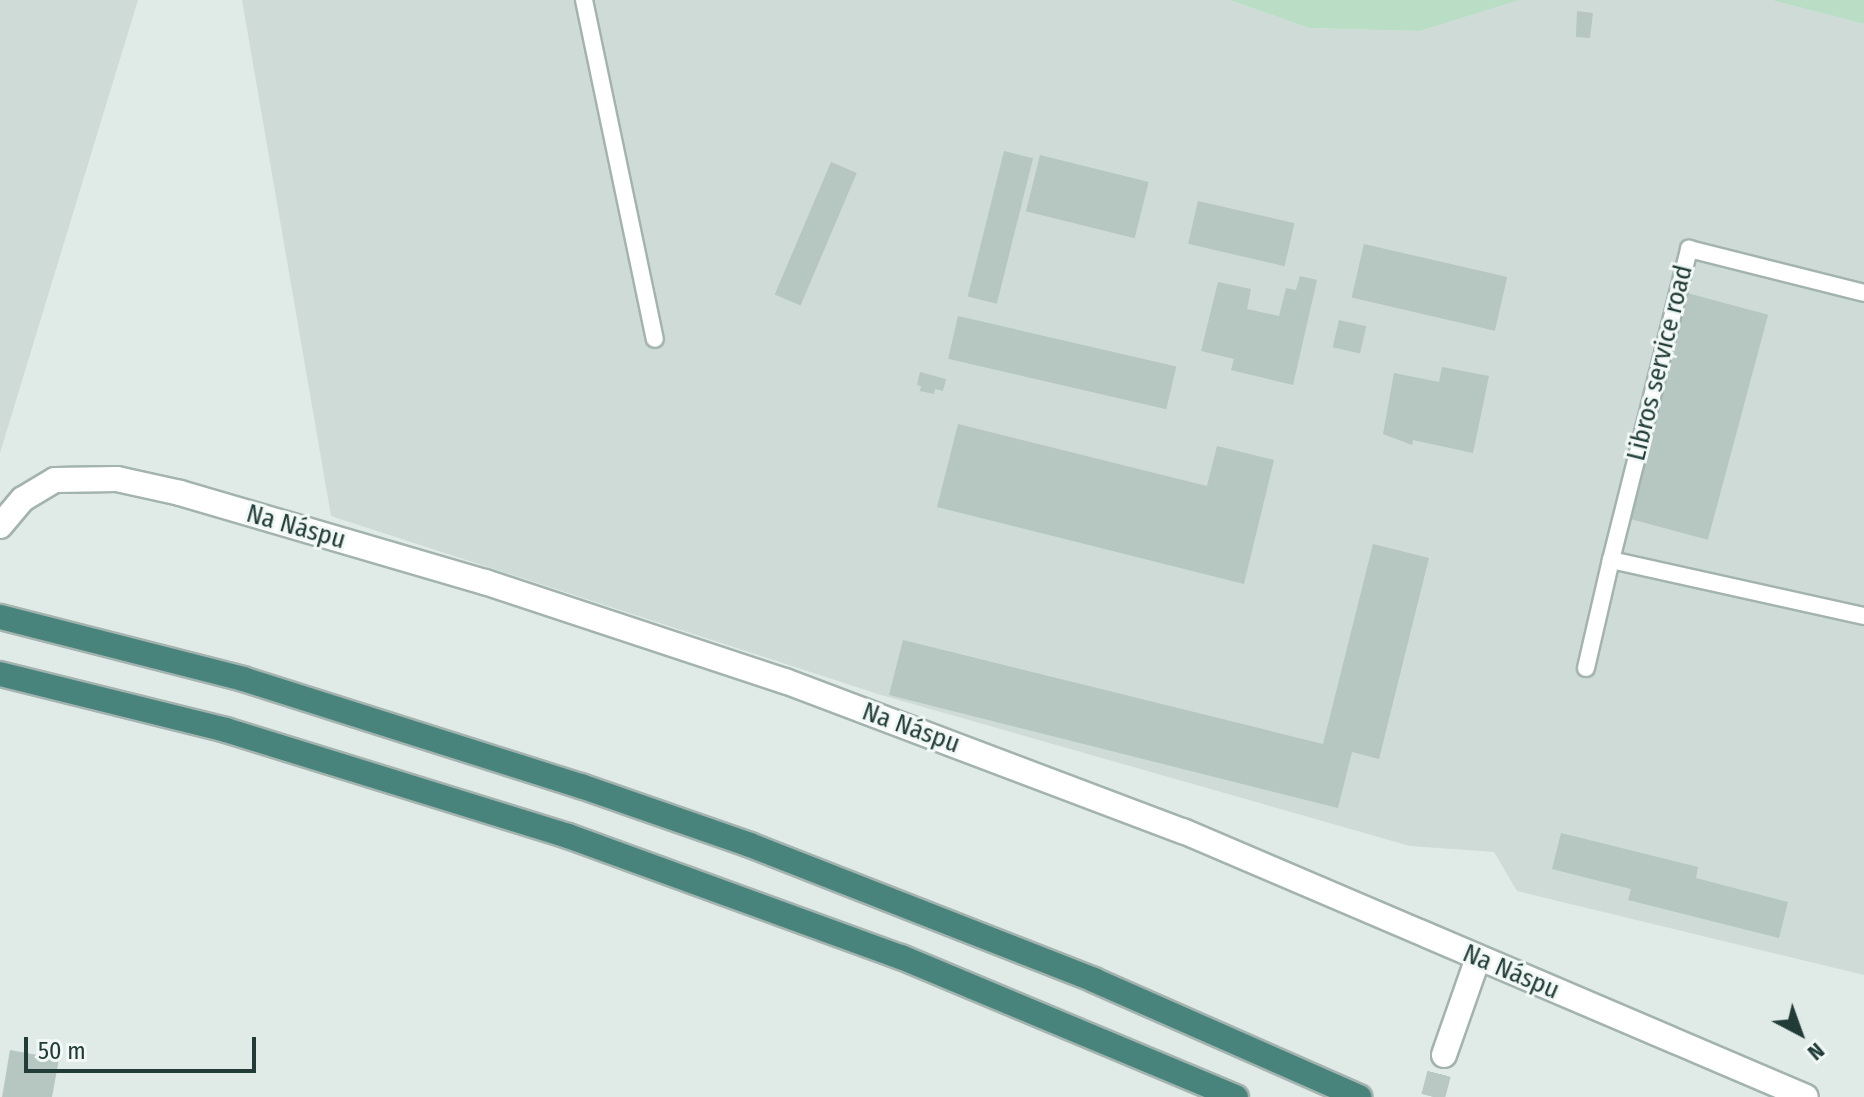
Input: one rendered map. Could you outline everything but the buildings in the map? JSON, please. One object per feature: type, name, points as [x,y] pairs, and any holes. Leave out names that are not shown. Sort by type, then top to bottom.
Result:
[{"type":"highway","points":[[0,617],[154,653],[411,730],[750,845],[1094,980],[1359,1097]]},
{"type":"highway","points":[[0,674],[226,730],[356,768],[583,842],[901,957],[1236,1097]]},
{"type":"street","name":"Na Náspu","points":[[0,526],[23,499],[55,480],[117,479],[180,493],[485,582],[785,681],[1183,831],[1806,1097]]},
{"type":"street","points":[[1444,1055],[1478,958]]},
{"type":"lane","points":[[584,0],[655,339]]},
{"type":"lane","name":"Libros service road","points":[[1611,560],[1689,249],[1864,293]]},
{"type":"lane","points":[[1586,668],[1611,560],[1864,616]]},
{"type":"shaded area","points":[[0,0],[138,0],[0,453]]},
{"type":"shaded area","points":[[242,0],[1230,0],[1309,28],[1420,31],[1520,0],[1771,0],[1864,24],[1864,975],[1517,891],[1494,852],[1410,846],[881,695],[331,516]]},
{"type":"green space","points":[[1230,0],[1520,0],[1420,31],[1309,28]]},
{"type":"green space","points":[[1771,0],[1864,0],[1864,24]]},
{"type":"tunnel","points":[[1433,1097],[1444,1055]]}]
